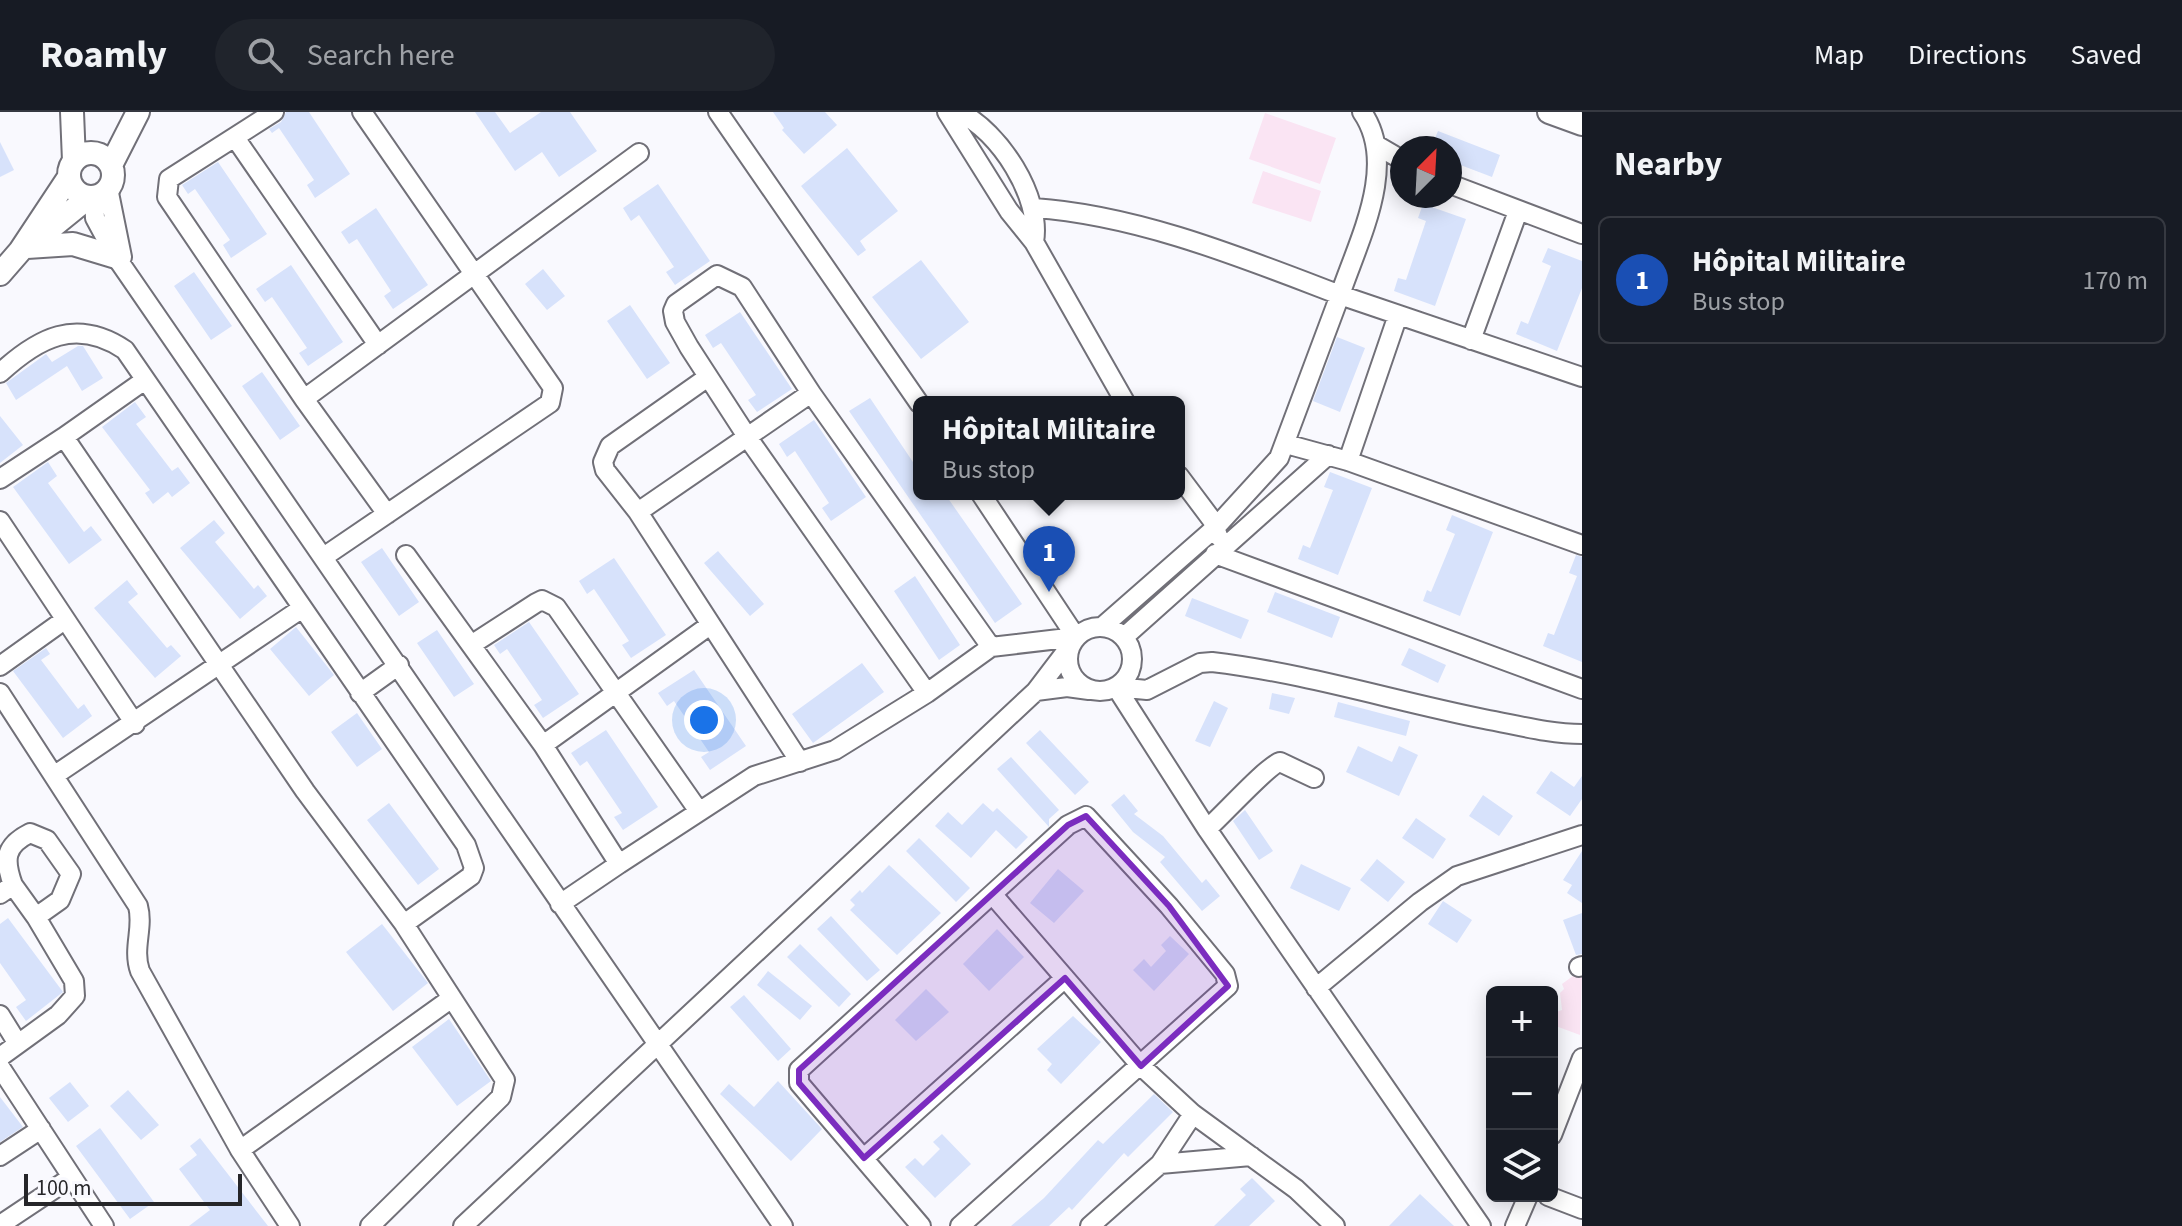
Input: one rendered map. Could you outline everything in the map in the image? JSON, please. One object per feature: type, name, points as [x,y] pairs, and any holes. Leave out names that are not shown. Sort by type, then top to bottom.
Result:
[{"type":"main road","points":[[24,249],[97,194],[113,177],[88,162],[75,112]]},
{"type":"main road","points":[[0,274],[24,249],[88,162],[131,112]]},
{"type":"main road","points":[[97,194],[73,188],[88,162],[138,112]]},
{"type":"main road","points":[[1549,112],[1582,124]]},
{"type":"main road","points":[[24,249],[73,244],[120,260]]},
{"type":"street","points":[[274,112],[169,179],[167,197],[304,399],[387,514]]},
{"type":"street","points":[[325,556],[550,403],[554,396],[553,388],[362,112]]},
{"type":"street","points":[[718,112],[914,396]]},
{"type":"street","points":[[947,112],[1009,211],[1034,242],[1122,396]]},
{"type":"street","points":[[959,112],[976,120],[1023,180],[1034,208],[1034,242]]},
{"type":"street","points":[[463,1226],[1036,691],[1085,634],[1215,528],[1279,458],[1340,295],[1376,186],[1378,146],[1362,112]]},
{"type":"street","points":[[236,139],[378,345]]},
{"type":"street","points":[[1378,146],[1390,153]]},
{"type":"street","points":[[304,399],[639,153]]},
{"type":"street","points":[[1462,189],[1582,234]]},
{"type":"street","points":[[97,194],[95,218],[120,260],[783,1226]]},
{"type":"street","points":[[1034,208],[1098,215],[1181,239],[1582,377]]},
{"type":"street","points":[[1471,340],[1518,211]]},
{"type":"street","points":[[927,693],[708,377],[675,322],[673,311],[676,304],[717,275],[742,287],[811,393],[991,647]]},
{"type":"street","points":[[1348,461],[1398,315]]},
{"type":"street","points":[[0,373],[31,345],[53,335],[66,334],[117,345],[145,380],[466,845],[474,868],[471,876],[404,924]]},
{"type":"street","points":[[708,377],[610,446],[605,470],[638,512],[800,762]]},
{"type":"street","points":[[0,479],[145,380]]},
{"type":"street","points":[[638,512],[811,393]]},
{"type":"street","points":[[64,437],[305,791],[404,924],[505,1080],[501,1097],[370,1226]]},
{"type":"street","points":[[1286,444],[1348,461],[1582,545]]},
{"type":"street","points":[[560,904],[698,810],[754,776],[835,750],[927,693],[991,647],[1085,634],[1124,637],[1328,455]]},
{"type":"street","points":[[1185,485],[1215,528],[1219,550]]},
{"type":"street","points":[[985,500],[1049,592],[1085,634]]},
{"type":"street","points":[[0,521],[63,621],[135,724]]},
{"type":"street","points":[[1219,550],[1582,689]]},
{"type":"street","points":[[406,555],[543,745],[619,864]]},
{"type":"street","points":[[471,645],[536,603],[549,602],[617,692],[698,810]]},
{"type":"street","points":[[55,775],[135,724],[301,609]]},
{"type":"street","points":[[0,666],[63,621]]},
{"type":"street","points":[[543,745],[710,625]]},
{"type":"street","points":[[1085,634],[1069,669],[1078,683],[1093,691]]},
{"type":"street","points":[[1116,687],[1130,670],[1132,653],[1124,637]]},
{"type":"street","points":[[1036,691],[1067,687],[1093,691],[1116,687],[1147,690],[1200,663],[1225,664],[1327,682],[1424,707],[1582,734]]},
{"type":"street","points":[[360,693],[399,665]]},
{"type":"street","points":[[1130,670],[1136,677],[1162,683]]},
{"type":"street","points":[[1116,687],[1207,829],[1481,1226]]},
{"type":"street","points":[[0,693],[138,906],[140,915],[135,957],[140,971],[240,1150],[290,1226]]},
{"type":"street","points":[[1207,829],[1250,791],[1271,764],[1280,762],[1314,778]]},
{"type":"street","points":[[921,1226],[799,1083],[799,1070],[1068,825],[1086,816],[1169,906],[1225,974],[1228,986],[960,1226]]},
{"type":"street","points":[[0,1057],[70,1005],[76,990],[36,917],[7,890],[6,866],[12,844],[30,833],[42,836],[71,877],[60,900],[36,917]]},
{"type":"street","points":[[1316,988],[1420,902],[1457,876],[1582,835]]},
{"type":"street","points":[[993,895],[1141,1066],[1193,1114],[1296,1189],[1335,1226]]},
{"type":"street","points":[[864,1158],[1065,978]]},
{"type":"street","points":[[240,1150],[452,998]]},
{"type":"street","points":[[0,1015],[18,1044]]},
{"type":"street","points":[[1554,1130],[1582,1058]]},
{"type":"street","points":[[0,1067],[104,1226]]},
{"type":"street","points":[[1090,1226],[1160,1164],[1193,1114]]},
{"type":"street","points":[[0,1156],[41,1129]]},
{"type":"street","points":[[1160,1164],[1251,1156]]},
{"type":"street","points":[[0,1225],[72,1177]]},
{"type":"street","points":[[1558,1200],[1582,1209]]},
{"type":"street","points":[[1515,1226],[1525,1202]]},
{"type":"highlighted area","points":[[1086,816],[1169,906],[1228,986],[1141,1066],[1065,978],[864,1158],[799,1083],[799,1070],[1068,825]]},
{"type":"shaded area","points":[[1265,113],[1336,138],[1320,184],[1249,159]]},
{"type":"shaded area","points":[[1263,171],[1321,191],[1311,222],[1252,203]]},
{"type":"shaded area","points":[[1577,973],[1582,976],[1580,1035],[1558,1027],[1558,1011],[1562,1010],[1560,993],[1564,989],[1562,984]]},
{"type":"building","points":[[286,112],[309,112],[350,174],[315,198],[307,185],[314,180],[279,128],[272,133],[269,129],[281,122]]},
{"type":"building","points":[[475,112],[495,112],[510,133],[541,112],[570,112],[597,151],[559,177],[542,152],[515,171]]},
{"type":"building","points":[[773,112],[825,112],[837,125],[804,154],[782,130],[784,128]]},
{"type":"building","points":[[1462,140],[1500,155],[1492,177],[1462,166]]},
{"type":"building","points":[[0,142],[14,170],[0,177]]},
{"type":"building","points":[[847,148],[898,211],[860,241],[866,250],[858,256],[801,186]]},
{"type":"building","points":[[218,162],[267,234],[231,258],[223,245],[230,240],[195,189],[188,194],[182,185]]},
{"type":"building","points":[[658,184],[710,261],[675,285],[666,272],[674,267],[639,215],[631,221],[623,208]]},
{"type":"building","points":[[376,208],[428,285],[393,309],[384,296],[391,291],[357,239],[349,244],[341,232]]},
{"type":"building","points":[[1422,208],[1434,208],[1466,219],[1435,306],[1394,291],[1398,278],[1406,280],[1426,221],[1418,218]]},
{"type":"building","points":[[1548,248],[1582,261],[1582,288],[1557,351],[1516,334],[1521,321],[1528,324],[1551,266],[1542,262]]},
{"type":"building","points":[[921,260],[969,322],[921,359],[872,297]]},
{"type":"building","points":[[291,265],[343,342],[308,366],[299,353],[307,348],[272,297],[265,302],[256,289]]},
{"type":"building","points":[[543,269],[565,296],[547,310],[525,284]]},
{"type":"building","points":[[194,272],[232,326],[211,340],[174,286]]},
{"type":"building","points":[[630,305],[670,363],[647,379],[607,321]]},
{"type":"building","points":[[740,312],[792,389],[757,412],[748,400],[756,395],[721,343],[713,348],[705,335]]},
{"type":"building","points":[[1337,337],[1365,348],[1340,412],[1313,401]]},
{"type":"building","points":[[83,346],[103,378],[82,391],[67,366],[16,400],[6,383],[46,354],[52,362]]},
{"type":"building","points":[[262,372],[300,426],[280,440],[242,386]]},
{"type":"building","points":[[870,398],[913,462],[913,500],[949,500],[1022,604],[995,623],[849,411]]},
{"type":"building","points":[[135,402],[146,417],[136,424],[172,471],[178,467],[190,483],[172,497],[168,492],[153,504],[145,493],[150,490],[102,427]]},
{"type":"building","points":[[0,416],[23,445],[0,463]]},
{"type":"building","points":[[814,420],[866,497],[831,521],[822,508],[829,503],[795,451],[787,457],[779,444]]},
{"type":"building","points":[[48,462],[57,476],[48,483],[84,532],[91,526],[102,540],[69,564],[13,487]]},
{"type":"building","points":[[1330,472],[1372,488],[1338,575],[1298,559],[1303,545],[1310,548],[1333,490],[1324,487]]},
{"type":"building","points":[[1452,515],[1493,532],[1460,616],[1423,601],[1427,590],[1431,592],[1455,534],[1446,530]]},
{"type":"building","points":[[214,520],[225,533],[215,542],[254,589],[258,585],[267,596],[240,619],[180,548]]},
{"type":"building","points":[[382,548],[419,602],[399,616],[361,562]]},
{"type":"building","points":[[718,551],[764,604],[750,616],[704,563]]},
{"type":"building","points":[[1576,555],[1582,557],[1582,662],[1543,646],[1548,633],[1554,635],[1577,576],[1569,573]]},
{"type":"building","points":[[614,558],[666,635],[631,658],[622,645],[629,641],[594,589],[587,594],[579,581]]},
{"type":"building","points":[[915,576],[960,645],[939,660],[894,591]]},
{"type":"building","points":[[127,580],[138,594],[128,602],[167,648],[171,645],[181,656],[155,678],[94,608]]},
{"type":"building","points":[[1275,592],[1340,617],[1332,638],[1267,612]]},
{"type":"building","points":[[1192,598],[1249,620],[1241,639],[1185,616]]},
{"type":"building","points":[[529,622],[579,694],[543,718],[534,705],[542,700],[507,649],[500,654],[494,645]]},
{"type":"building","points":[[296,627],[334,675],[309,696],[270,649]]},
{"type":"building","points":[[437,630],[474,684],[454,697],[417,643]]},
{"type":"building","points":[[46,648],[50,654],[41,660],[78,709],[84,704],[92,716],[63,738],[13,671]]},
{"type":"building","points":[[1409,648],[1446,665],[1438,683],[1401,665]]},
{"type":"building","points":[[862,663],[884,692],[813,743],[792,714]]},
{"type":"building","points":[[694,670],[746,746],[710,770],[701,757],[709,752],[674,701],[667,706],[658,693]]},
{"type":"building","points":[[1272,693],[1295,698],[1289,714],[1269,709]]},
{"type":"building","points":[[1214,701],[1228,708],[1210,747],[1195,741]]},
{"type":"building","points":[[1338,702],[1410,721],[1406,736],[1334,717]]},
{"type":"building","points":[[357,713],[382,749],[357,767],[331,732]]},
{"type":"building","points":[[606,730],[658,807],[623,830],[614,817],[622,813],[587,761],[580,766],[571,753]]},
{"type":"building","points":[[1040,730],[1089,782],[1075,795],[1026,743]]},
{"type":"building","points":[[1358,746],[1392,762],[1399,746],[1418,755],[1399,796],[1346,772]]},
{"type":"building","points":[[1011,757],[1059,810],[1049,819],[1049,827],[997,769]]},
{"type":"building","points":[[1551,771],[1574,787],[1582,776],[1582,799],[1570,816],[1536,793]]},
{"type":"building","points":[[1124,794],[1138,811],[1134,814],[1163,836],[1202,883],[1206,879],[1220,896],[1202,911],[1160,862],[1165,857],[1133,832],[1111,805]]},
{"type":"building","points":[[1483,795],[1513,816],[1499,836],[1469,816]]},
{"type":"building","points":[[389,803],[439,869],[418,885],[367,820]]},
{"type":"building","points":[[983,803],[993,812],[997,808],[1028,837],[1016,849],[996,830],[971,858],[935,826],[948,812],[962,825]]},
{"type":"building","points":[[1245,810],[1273,851],[1259,860],[1233,821]]},
{"type":"building","points":[[1416,818],[1446,839],[1433,859],[1402,838]]},
{"type":"building","points":[[919,838],[970,888],[956,902],[906,851]]},
{"type":"building","points":[[1582,851],[1582,903],[1567,893],[1572,885],[1563,880]]},
{"type":"building","points":[[1377,859],[1405,882],[1388,902],[1360,880]]},
{"type":"building","points":[[1301,864],[1351,888],[1339,911],[1290,888]]},
{"type":"building","points":[[889,865],[941,913],[897,955],[850,910],[855,905],[850,900],[860,890],[862,893]]},
{"type":"building","points":[[1058,869],[1084,891],[1054,923],[1030,903]]},
{"type":"building","points":[[1443,901],[1472,920],[1457,943],[1428,924]]},
{"type":"building","points":[[1582,913],[1582,954],[1576,955],[1563,920]]},
{"type":"building","points":[[831,916],[880,970],[867,981],[817,929]]},
{"type":"building","points":[[8,918],[63,992],[26,1021],[16,1007],[26,1000],[0,963],[0,924]]},
{"type":"building","points":[[382,924],[428,983],[393,1011],[346,952]]},
{"type":"building","points":[[997,929],[1024,957],[989,991],[963,964]]},
{"type":"building","points":[[1170,936],[1189,954],[1154,991],[1133,970],[1144,959],[1151,967],[1166,951],[1161,945]]},
{"type":"building","points":[[800,944],[851,994],[839,1007],[787,957]]},
{"type":"building","points":[[768,971],[812,1006],[800,1020],[757,985]]},
{"type":"building","points":[[926,989],[949,1012],[916,1041],[895,1020]]},
{"type":"building","points":[[744,995],[791,1049],[778,1061],[730,1007]]},
{"type":"building","points":[[1073,1016],[1101,1042],[1061,1084],[1047,1070],[1052,1064],[1037,1049]]},
{"type":"building","points":[[449,1019],[491,1081],[457,1106],[412,1047]]},
{"type":"building","points":[[778,1081],[822,1129],[791,1161],[720,1094],[729,1084],[754,1107]]},
{"type":"building","points":[[70,1082],[89,1106],[68,1122],[49,1098]]},
{"type":"building","points":[[128,1090],[159,1125],[141,1140],[110,1106]]},
{"type":"building","points":[[1154,1094],[1173,1112],[1128,1157],[1124,1153],[1072,1210],[1069,1207],[1049,1226],[1011,1226],[1044,1198],[1098,1140],[1103,1144]]},
{"type":"building","points":[[0,1097],[23,1127],[0,1142]]},
{"type":"building","points":[[100,1128],[154,1202],[130,1219],[76,1146]]},
{"type":"building","points":[[942,1134],[971,1164],[935,1198],[905,1167],[915,1158],[923,1166],[940,1149],[933,1142]]},
{"type":"building","points":[[200,1138],[268,1226],[189,1226],[210,1210],[179,1169],[197,1155],[190,1146]]},
{"type":"building","points":[[1252,1178],[1275,1201],[1249,1226],[1214,1226],[1246,1195],[1240,1189]]},
{"type":"building","points":[[1420,1194],[1454,1226],[1389,1226]]},
{"type":"place","name":"Hôpital Militaire","points":[[1049,592]]}]
